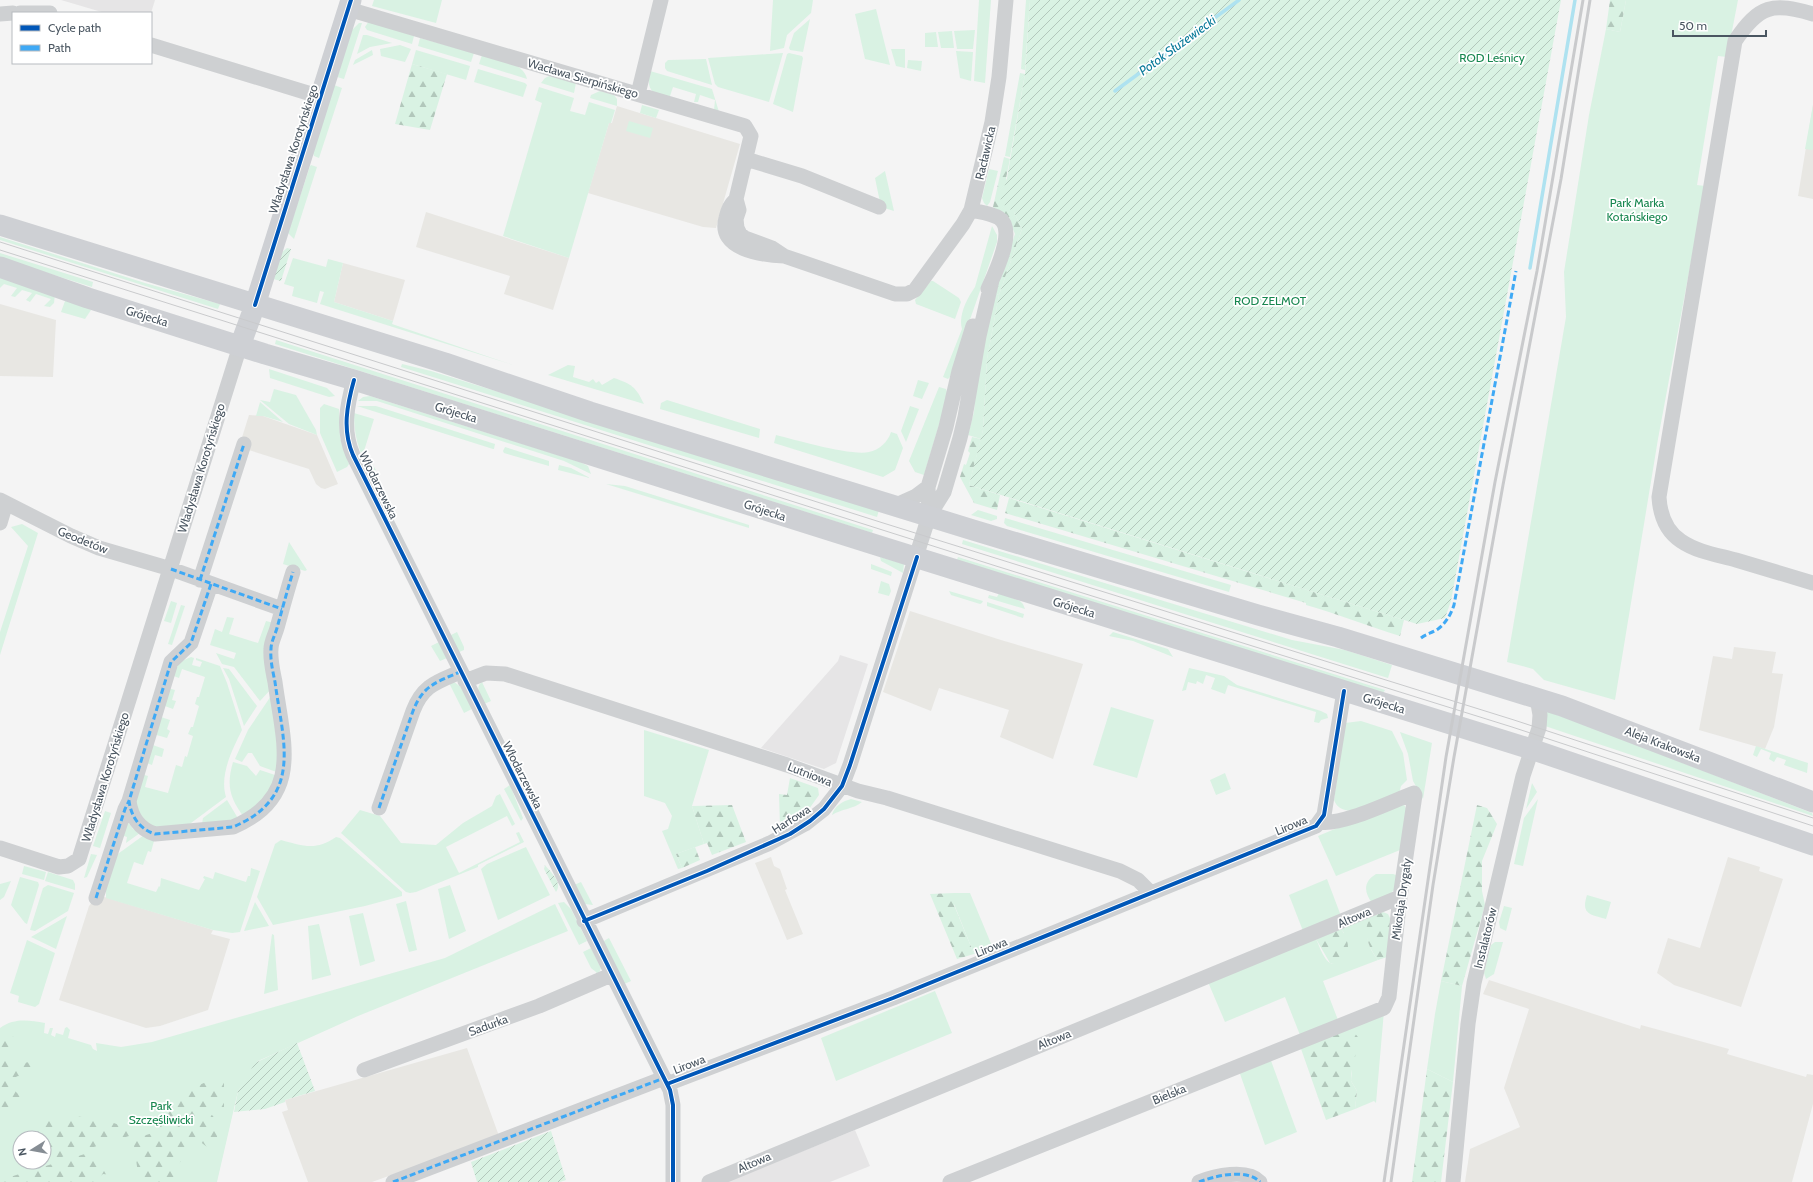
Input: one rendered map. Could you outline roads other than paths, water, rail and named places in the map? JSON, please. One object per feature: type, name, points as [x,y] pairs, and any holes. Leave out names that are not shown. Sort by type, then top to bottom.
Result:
[{"type":"main road","name":"Władysława Korotyńskiego","points":[[240,346],[255,305],[350,4]]},
{"type":"main road","points":[[0,225],[445,363],[590,412],[929,516]]},
{"type":"main road","name":"Grójecka","points":[[0,267],[95,300],[240,346],[354,380],[1532,749]]},
{"type":"main road","name":"Aleja Krakowska","points":[[929,516],[1258,615],[1418,661],[1562,706],[1813,802]]},
{"type":"main road","points":[[1532,749],[1813,845]]},
{"type":"main road","points":[[1752,824],[1804,830],[1813,828]]},
{"type":"street","points":[[638,94],[661,0]]},
{"type":"street","name":"Racławicka","points":[[971,210],[993,116],[1000,77],[1006,0]]},
{"type":"street","name":"Wacława Sierpińskiego","points":[[350,4],[592,82],[745,126],[750,136],[746,160],[736,199],[729,206],[723,226],[728,240],[739,246],[770,255],[784,256],[895,294],[907,294],[915,290],[920,284],[963,224],[971,210]]},
{"type":"street","points":[[1813,14],[1782,7],[1772,8],[1751,19],[1735,41],[1659,497],[1660,510],[1664,522],[1673,534],[1681,541],[1704,552],[1813,583]]},
{"type":"street","points":[[0,14],[12,13]]},
{"type":"street","points":[[152,45],[321,96]]},
{"type":"street","points":[[746,160],[802,176],[879,207]]},
{"type":"street","points":[[929,516],[928,487],[946,427],[969,335],[992,280],[1004,245],[1006,229],[1004,224],[997,217],[971,210]]},
{"type":"street","points":[[917,557],[929,516],[944,492],[960,438],[980,331],[992,280]]},
{"type":"street","name":"Władysława Korotyńskiego","points":[[0,848],[53,866],[63,867],[72,865],[77,861],[82,853],[116,736],[171,569],[187,512],[240,346]]},
{"type":"street","name":"Włodarzewska","points":[[354,380],[348,401],[346,417],[347,439],[351,450],[611,976],[666,1081],[673,1105],[673,1182]]},
{"type":"street","points":[[96,898],[125,809],[129,801],[171,662],[191,644],[205,582],[244,444]]},
{"type":"street","points":[[896,505],[916,496],[928,487]]},
{"type":"street","points":[[0,522],[3,501]]},
{"type":"street","name":"Geodetów","points":[[3,501],[71,536],[99,548],[171,569],[282,609]]},
{"type":"street","name":"Harfowa","points":[[584,921],[707,871],[790,834],[810,821],[824,809],[842,786],[917,557]]},
{"type":"street","points":[[129,801],[130,811],[139,824],[146,831],[155,834],[233,827],[248,819],[270,800],[278,788],[285,761],[284,742],[271,648],[293,572]]},
{"type":"street","name":"Lutniowa","points":[[379,808],[413,711],[420,696],[430,685],[462,676],[499,672],[787,765],[842,786],[887,798],[1120,871],[1138,880],[1150,893]]},
{"type":"street","points":[[1320,822],[1324,814],[1344,691]]},
{"type":"street","name":"Instalatorów","points":[[1453,1182],[1468,1024],[1474,983],[1523,776],[1539,728],[1540,715],[1537,698]]},
{"type":"street","name":"Lirowa","points":[[393,1182],[893,998],[1312,827],[1320,822],[1330,823],[1346,819],[1414,792]]},
{"type":"street","name":"Mikołaja Drygały","points":[[1386,1005],[1389,997],[1400,897],[1416,799],[1414,792]]},
{"type":"street","name":"Altowa","points":[[709,1182],[1400,897]]},
{"type":"street","name":"Sadurka","points":[[364,1070],[539,1006],[611,976]]},
{"type":"street","name":"Bielska","points":[[950,1182],[1377,1011],[1386,1005]]},
{"type":"street","points":[[1198,1182],[1208,1178],[1228,1174],[1239,1174],[1260,1182]]},
{"type":"waterway","name":"Potok Służewiecki","points":[[1115,91],[1239,0]]},
{"type":"waterway","points":[[1530,268],[1575,0]]},
{"type":"tram line","points":[[0,242],[880,522],[1514,720],[1813,818]]},
{"type":"tram line","points":[[0,250],[996,566],[1512,727],[1813,826]]},
{"type":"railway","points":[[1384,1182],[1446,757],[1495,482],[1537,271],[1583,0]]},
{"type":"railway","points":[[1391,1182],[1433,885],[1454,757],[1503,485],[1561,179],[1590,0]]},
{"type":"park label","name":"ROD Leśnicy","points":[[1492,57]]},
{"type":"park label","name":"Park Marka Kotańskiego","points":[[1637,209]]},
{"type":"park label","name":"ROD ZELMOT","points":[[1270,300]]},
{"type":"park label","name":"Park Szczęśliwicki","points":[[161,1112]]}]
